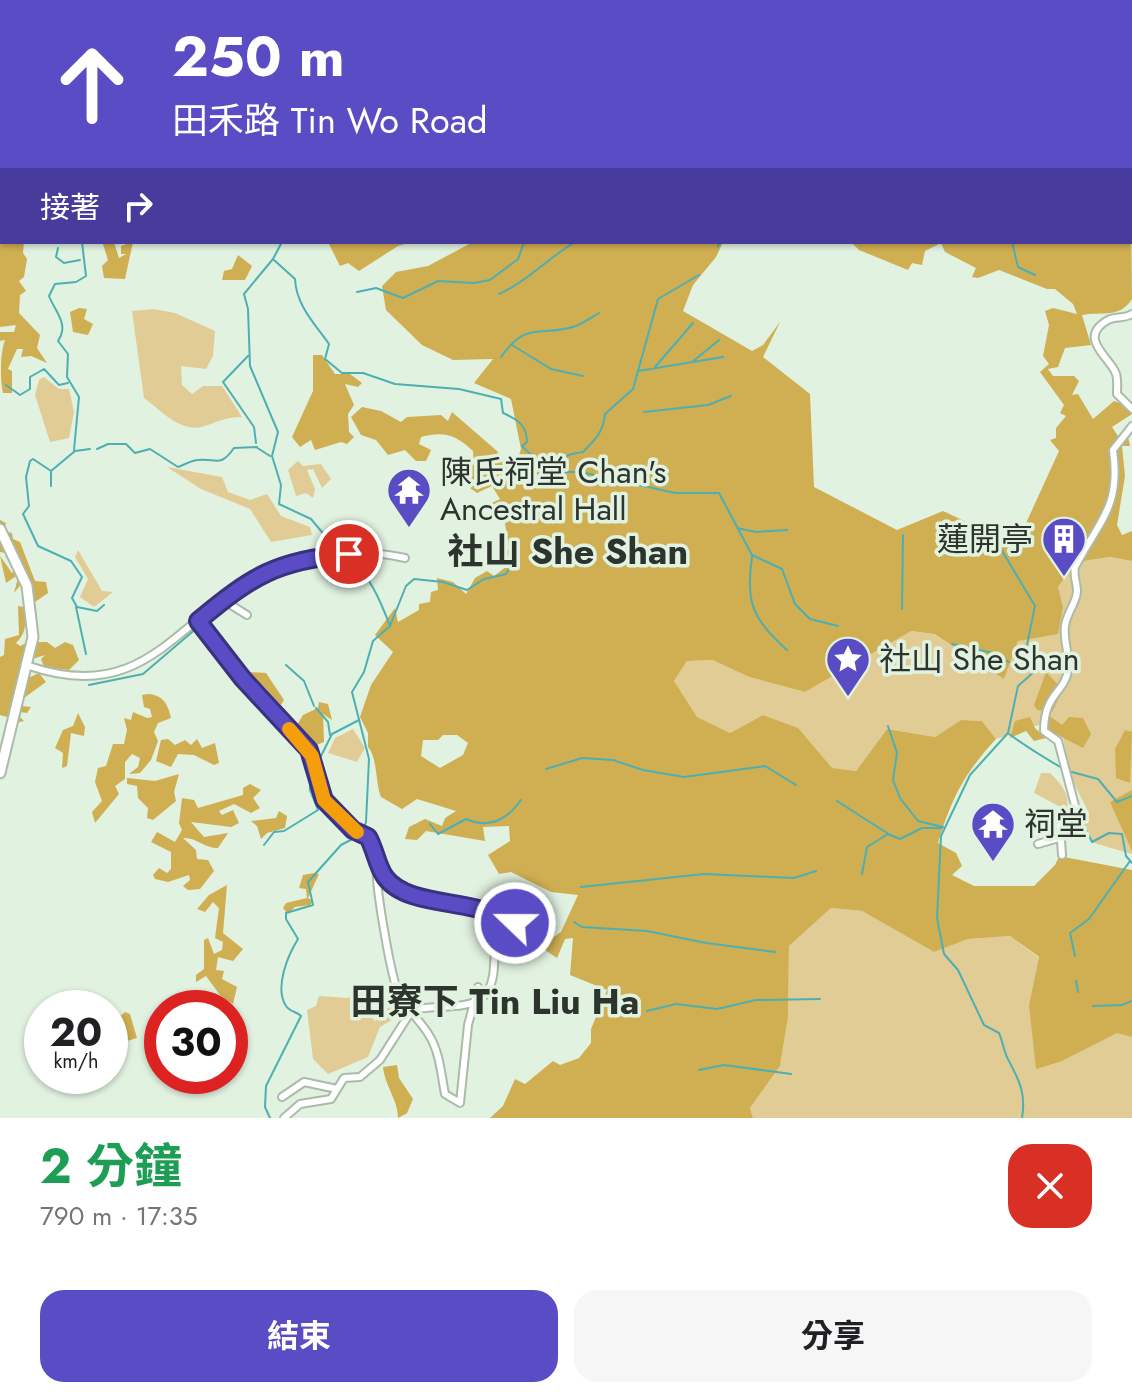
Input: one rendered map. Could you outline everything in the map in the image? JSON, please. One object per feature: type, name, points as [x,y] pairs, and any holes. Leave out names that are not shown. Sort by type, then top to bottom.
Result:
[{"type":"main road","points":[[0,529],[14,556],[32,605],[33,637],[29,666],[0,773]]},
{"type":"street","points":[[1132,314],[1111,318],[1100,326],[1095,337],[1100,354],[1116,372],[1117,394],[1132,409]]},
{"type":"street","points":[[1062,855],[1060,826],[1078,817],[1058,741],[1044,731],[1044,716],[1051,696],[1065,680],[1069,668],[1065,626],[1077,590],[1073,575],[1075,567],[1113,504],[1117,478],[1113,450],[1132,426]]},
{"type":"street","points":[[29,666],[52,675],[85,677],[119,671],[156,655],[223,600],[266,570],[307,558],[335,555],[405,558]]},
{"type":"street","points":[[223,600],[247,615]]},
{"type":"street","points":[[198,621],[243,679],[307,747],[324,800],[357,832],[366,835],[390,882],[427,900],[479,908],[491,913],[494,920],[492,984],[486,996],[473,1004],[412,1010]]},
{"type":"street","points":[[1038,844],[1062,837]]},
{"type":"street","points":[[378,859],[374,869],[383,907],[383,941],[392,956],[397,989],[433,1042],[447,1097],[460,1103],[478,987]]},
{"type":"street","points":[[494,920],[515,923]]},
{"type":"street","points":[[284,1118],[300,1104],[331,1099],[344,1078],[360,1077],[380,1060],[412,1010]]},
{"type":"street","points":[[282,1097],[304,1082],[337,1089]]},
{"type":"street","points":[[444,1086],[461,1089]]},
{"type":"shaded area","points":[[0,244],[24,244],[23,253],[27,259],[24,277],[19,281],[26,291],[20,295],[19,313],[40,335],[37,348],[47,363],[31,356],[21,357],[23,349],[17,349],[8,369],[12,371],[12,393],[3,393],[1,359],[5,340],[0,341],[0,332],[14,332],[16,325],[0,327]]},
{"type":"shaded area","points":[[103,244],[115,244],[119,258],[126,254],[121,254],[121,246],[133,244],[125,279],[104,278],[102,266],[108,260]]},
{"type":"shaded area","points":[[329,244],[405,244],[359,271],[348,263],[340,266]]},
{"type":"shaded area","points":[[469,244],[722,244],[716,257],[693,285],[683,311],[752,351],[763,345],[780,322],[763,357],[810,394],[814,487],[897,530],[943,511],[1016,545],[1059,451],[1050,440],[1056,438],[1056,428],[1066,416],[1060,413],[1064,405],[1040,372],[1049,364],[1043,356],[1049,325],[1045,311],[1053,308],[1077,314],[1073,304],[1055,289],[1047,289],[999,270],[978,278],[972,277],[976,268],[945,252],[941,244],[1131,244],[1132,299],[1116,312],[1082,315],[1091,345],[1065,348],[1058,367],[1048,369],[1053,376],[1074,376],[1079,381],[1072,395],[1078,394],[1093,419],[1114,401],[1132,408],[1132,414],[1112,427],[1118,436],[1128,437],[1130,446],[1122,446],[1125,476],[1117,525],[1122,535],[1132,531],[1132,561],[1110,557],[1077,562],[1058,587],[1063,607],[1058,634],[1018,641],[1004,679],[934,634],[911,631],[805,692],[749,677],[713,660],[687,661],[674,681],[697,717],[730,733],[763,715],[798,728],[832,768],[856,771],[887,729],[935,737],[961,720],[982,721],[996,739],[960,787],[938,843],[956,853],[962,866],[952,875],[974,886],[1034,886],[1055,865],[1061,852],[1064,857],[1132,870],[1132,1037],[1117,1033],[1062,1061],[1036,1069],[1029,1005],[1039,957],[1010,936],[968,939],[934,952],[862,911],[831,908],[789,946],[788,1017],[780,1066],[750,1108],[753,1118],[490,1118],[503,1106],[515,1079],[525,1084],[553,1061],[560,1065],[579,1058],[591,1043],[591,1029],[607,990],[570,975],[573,938],[565,939],[557,958],[545,950],[545,943],[561,932],[578,895],[551,892],[511,872],[499,874],[488,855],[510,841],[509,826],[483,827],[485,841],[426,831],[417,840],[405,839],[409,827],[425,819],[442,826],[445,818],[456,811],[417,799],[402,809],[381,797],[368,747],[368,733],[360,717],[371,685],[393,652],[375,635],[395,608],[398,622],[419,610],[419,604],[430,602],[431,592],[438,590],[437,578],[453,582],[466,594],[475,578],[487,571],[494,576],[507,566],[501,557],[503,551],[509,549],[503,511],[493,508],[492,503],[500,499],[492,486],[477,493],[463,483],[456,468],[462,458],[474,465],[473,451],[455,438],[429,435],[421,437],[419,444],[431,450],[426,461],[416,461],[405,450],[388,455],[376,440],[361,435],[351,417],[362,407],[381,411],[401,422],[407,417],[441,415],[448,421],[452,412],[497,451],[512,475],[521,449],[511,399],[474,383],[493,359],[453,360],[422,345],[386,310],[382,286],[396,272],[428,266]],"holes":[[[457,735],[468,743],[463,755],[440,768],[421,756],[423,740]]]},
{"type":"shaded area","points":[[853,244],[939,244],[925,251],[922,265],[912,263],[908,270],[859,250]]},
{"type":"shaded area","points":[[238,255],[252,266],[245,280],[222,280],[224,271],[232,269]]},
{"type":"shaded area","points":[[87,309],[84,319],[93,324],[88,335],[73,332],[70,312]]},
{"type":"shaded area","points":[[153,309],[175,313],[215,331],[213,356],[206,369],[181,366],[182,385],[192,394],[203,386],[222,386],[242,417],[196,428],[188,427],[172,420],[144,398],[132,311]]},
{"type":"shaded area","points":[[313,355],[322,355],[335,374],[350,374],[362,383],[358,387],[345,384],[354,405],[348,414],[349,432],[354,437],[347,444],[341,442],[315,450],[311,440],[300,447],[292,437],[313,391]]},
{"type":"shaded area","points":[[44,377],[59,389],[69,389],[74,412],[69,438],[50,442],[35,395],[39,380]]},
{"type":"shaded area","points":[[298,461],[303,466],[321,464],[331,479],[322,488],[313,469],[307,470],[315,489],[313,498],[306,493],[296,496],[288,470]]},
{"type":"shaded area","points":[[167,467],[222,477],[228,492],[250,500],[267,494],[281,516],[310,527],[312,535],[271,542],[250,509],[201,489]]},
{"type":"shaded area","points":[[0,520],[6,523],[4,531],[12,533],[13,539],[20,542],[35,581],[46,582],[48,593],[35,602],[25,600],[22,583],[14,593],[19,574],[6,583],[0,556],[12,573],[14,570],[5,553],[0,552]]},
{"type":"shaded area","points":[[78,550],[102,591],[113,592],[94,607],[80,597],[88,579],[75,557]]},
{"type":"shaded area","points":[[1110,557],[1132,561],[1132,854],[1094,843],[1083,825],[1087,809],[1071,778],[1063,738],[1045,723],[996,739],[982,721],[961,720],[935,737],[887,729],[856,771],[831,768],[797,728],[763,715],[730,733],[696,717],[674,681],[687,661],[714,660],[749,677],[805,692],[910,631],[933,634],[1004,678],[1018,641],[1063,607],[1058,587],[1077,562]]},
{"type":"shaded area","points":[[18,606],[24,607],[25,623],[16,643],[20,646],[28,642],[47,642],[55,648],[65,642],[73,645],[79,660],[69,670],[44,667],[41,659],[45,655],[29,660],[24,680],[39,673],[46,682],[24,698],[22,706],[31,707],[27,713],[20,712],[19,716],[24,721],[12,724],[13,708],[7,717],[0,715],[0,657],[4,655],[5,639],[19,635]]},
{"type":"shaded area","points":[[250,672],[266,673],[284,700],[281,705],[263,686],[248,681]]},
{"type":"shaded area","points":[[1046,672],[1063,690],[1052,712],[1037,710],[1034,705]]},
{"type":"shaded area","points":[[148,694],[164,701],[171,718],[158,723],[154,732],[158,741],[151,760],[140,773],[129,774],[138,767],[140,758],[132,754],[125,762],[125,779],[115,786],[119,794],[95,823],[92,812],[102,801],[95,782],[98,768],[106,766],[113,744],[124,744],[127,730],[124,718],[131,720],[133,712],[152,717],[150,709],[144,707],[142,695]]},
{"type":"shaded area","points":[[319,702],[328,704],[332,720],[323,714],[324,742],[314,746],[297,725],[303,715],[318,708]]},
{"type":"shaded area","points":[[78,713],[85,727],[84,736],[71,733],[67,766],[62,768],[63,753],[55,748],[63,730],[73,726]]},
{"type":"shaded area","points":[[1047,714],[1062,725],[1069,717],[1083,718],[1091,734],[1083,748],[1042,727],[1042,715]]},
{"type":"shaded area","points":[[1030,717],[1035,728],[1046,738],[1034,741],[1026,731],[1010,738],[1015,721]]},
{"type":"shaded area","points":[[353,729],[365,748],[357,762],[328,753],[335,738]]},
{"type":"shaded area","points":[[1125,730],[1132,732],[1130,783],[1116,778],[1115,749]]},
{"type":"shaded area","points":[[168,739],[175,745],[185,740],[191,745],[197,739],[202,748],[215,743],[219,763],[214,765],[194,755],[178,754],[171,767],[156,761],[161,740]]},
{"type":"shaded area","points":[[1041,773],[1050,773],[1061,785],[1067,799],[1066,810],[1034,793]]},
{"type":"shaded area","points":[[179,774],[174,792],[176,801],[153,820],[147,818],[148,808],[138,798],[137,786],[127,784],[127,778],[155,781]]},
{"type":"shaded area","points":[[250,784],[261,790],[253,798],[260,808],[251,813],[234,804],[219,811],[222,815],[233,810],[239,823],[231,827],[191,822],[204,837],[228,833],[218,848],[183,838],[196,850],[197,859],[208,860],[214,871],[200,889],[188,890],[183,886],[190,880],[189,875],[168,882],[155,879],[153,875],[159,868],[167,873],[171,869],[171,852],[151,842],[157,832],[175,842],[182,830],[179,823],[182,798],[194,800],[198,808],[243,795],[243,788]]},
{"type":"shaded area","points":[[1132,790],[1132,851],[1110,802]]},
{"type":"shaded area","points":[[279,811],[287,816],[285,828],[267,833],[261,839],[257,826],[251,821],[276,818]]},
{"type":"shaded area","points":[[319,874],[308,898],[313,901],[310,905],[295,907],[288,914],[283,908],[286,903],[307,898],[306,889],[299,888],[303,875]]},
{"type":"shaded area","points":[[227,885],[223,933],[243,949],[233,961],[218,957],[216,970],[224,971],[222,979],[237,987],[236,990],[216,990],[206,976],[196,982],[196,975],[204,969],[204,940],[208,938],[214,954],[222,950],[223,942],[215,938],[219,908],[213,902],[205,912],[197,909],[209,895]]},
{"type":"shaded area","points":[[831,908],[862,911],[934,952],[968,939],[1010,936],[1039,958],[1029,1005],[1062,1061],[1117,1032],[1132,1037],[1132,1118],[753,1118],[750,1108],[780,1066],[788,1017],[789,946]]},
{"type":"shaded area","points":[[365,983],[364,1009],[375,1021],[391,1005],[395,1018],[380,1027],[368,1057],[328,1074],[313,1059],[307,1010],[316,1006],[319,996],[348,998]]},
{"type":"shaded area","points":[[128,1013],[130,1014],[137,1038],[128,1041]]},
{"type":"shaded area","points":[[397,1065],[399,1078],[413,1099],[407,1113],[398,1118],[383,1067]]},
{"type":"waterway","points":[[74,450],[79,397],[67,377],[68,354],[58,341],[62,323],[49,296],[55,284],[76,282],[86,276],[82,244]]},
{"type":"waterway","points":[[281,244],[273,259],[244,294],[248,309],[250,366],[278,432],[272,456],[281,485],[279,504],[311,519],[337,550]]},
{"type":"waterway","points":[[357,292],[376,288],[403,298],[438,281],[474,283],[490,280],[518,259],[523,244]]},
{"type":"waterway","points":[[499,294],[572,244]]},
{"type":"waterway","points":[[1012,244],[1018,267],[1035,275]]},
{"type":"waterway","points":[[58,248],[56,257],[64,263],[80,260]]},
{"type":"waterway","points":[[274,260],[295,279],[303,306],[329,344],[325,359],[342,373],[363,373],[395,384],[459,389],[501,399],[503,413],[517,420],[525,431],[527,442],[522,446],[550,472],[581,472],[675,493],[719,493],[752,555],[782,569],[795,604],[810,619],[838,626]]},
{"type":"waterway","points":[[560,470],[564,458],[583,452],[601,430],[605,414],[633,389],[658,299],[699,275]]},
{"type":"waterway","points":[[501,357],[510,345],[527,334],[576,326],[599,313]]},
{"type":"waterway","points":[[655,367],[693,323]]},
{"type":"waterway","points":[[692,362],[719,340]]},
{"type":"waterway","points":[[512,345],[551,369],[583,376]]},
{"type":"waterway","points":[[248,356],[223,382],[254,427],[256,443]]},
{"type":"waterway","points":[[638,371],[723,357]]},
{"type":"waterway","points":[[6,385],[20,395],[30,389],[30,377],[44,369],[59,385],[68,383]]},
{"type":"waterway","points":[[644,412],[708,405],[731,396]]},
{"type":"waterway","points":[[97,449],[108,444],[126,444],[135,453],[150,449],[178,467],[196,460],[221,460],[234,448],[257,447]]},
{"type":"waterway","points":[[256,447],[270,456]]},
{"type":"waterway","points":[[90,449],[75,451],[51,471],[33,459],[30,461],[26,477],[29,506],[23,514],[38,546],[71,561],[82,577],[72,598],[77,607],[97,611],[104,605]]},
{"type":"waterway","points":[[51,471],[51,486]]},
{"type":"waterway","points":[[737,528],[756,532],[787,530]]},
{"type":"waterway","points":[[992,530],[991,540],[998,544],[1035,606],[1027,645]]},
{"type":"waterway","points":[[995,532],[998,543]]},
{"type":"waterway","points":[[902,609],[903,535]]},
{"type":"waterway","points":[[218,596],[247,575],[278,560],[301,552],[332,549]]},
{"type":"waterway","points":[[270,1118],[265,1107],[266,1086],[301,1016],[286,1006],[281,990],[287,962],[298,939],[286,919],[286,913],[313,905],[308,882],[341,845],[362,834],[366,822],[369,759],[352,692],[364,672],[373,641],[390,626],[367,578],[345,556]]},
{"type":"waterway","points":[[390,626],[406,586],[414,579],[443,582],[467,590],[484,579],[506,574],[516,556]]},
{"type":"waterway","points":[[354,561],[375,557]]},
{"type":"waterway","points":[[752,557],[750,587],[754,609],[766,629],[787,650]]},
{"type":"waterway","points":[[231,600],[264,576],[346,559]]},
{"type":"waterway","points":[[203,623],[225,605]]},
{"type":"waterway","points":[[76,607],[86,654]]},
{"type":"waterway","points":[[89,685],[143,674],[198,627]]},
{"type":"waterway","points":[[952,644],[993,653],[1009,662]]},
{"type":"waterway","points":[[286,665],[304,681],[314,706]]},
{"type":"waterway","points":[[1022,1118],[1021,1089],[999,1033],[984,1025],[958,970],[944,954],[937,918],[941,836],[970,775],[1008,733],[1018,686],[1035,671]]},
{"type":"waterway","points":[[316,708],[328,722],[330,735]]},
{"type":"waterway","points":[[317,764],[332,734],[359,720]]},
{"type":"waterway","points":[[888,726],[897,753],[893,780],[900,798],[918,821],[943,827]]},
{"type":"waterway","points":[[1009,734],[1062,768]]},
{"type":"waterway","points":[[546,769],[582,758],[613,760],[643,770],[684,777],[765,766],[796,785]]},
{"type":"waterway","points":[[264,845],[274,832],[284,831],[318,810],[310,790],[310,773],[313,769]]},
{"type":"waterway","points":[[1068,771],[1098,779],[1117,802],[1132,796]]},
{"type":"waterway","points":[[430,824],[438,834],[466,819],[490,823],[510,813],[521,800]]},
{"type":"waterway","points":[[837,801],[887,833]]},
{"type":"waterway","points":[[1080,818],[1092,842],[1109,833],[1122,834],[1126,856],[1132,863]]},
{"type":"waterway","points":[[862,874],[867,847],[888,834],[900,839],[922,828],[942,828]]},
{"type":"waterway","points":[[1075,956],[1070,933],[1089,919],[1130,861]]},
{"type":"waterway","points":[[581,887],[704,874],[794,878],[816,871]]},
{"type":"waterway","points":[[574,922],[582,927],[647,931],[775,952]]},
{"type":"waterway","points":[[1076,981],[1078,992]]},
{"type":"waterway","points":[[647,1011],[676,1004],[717,1009],[756,1000],[820,999]]},
{"type":"waterway","points":[[1093,1006],[1122,1005],[1132,1001]]},
{"type":"waterway","points":[[699,1070],[724,1065],[791,1074]]},
{"type":"slow traffic","points":[[289,729],[312,756],[324,800],[357,832]]},
{"type":"place","name":"陳氏祠堂 Chan's Ancestral Hall","points":[[409,529]]},
{"type":"place","name":"蓮開亭","points":[[1064,578]]},
{"type":"place","name":"社山 She Shan","points":[[848,698]]},
{"type":"place","name":"祠堂","points":[[993,863]]},
{"type":"district","name":"社山 She Shan","points":[[568,551]]},
{"type":"district","name":"田寮下 Tin Liu Ha","points":[[495,1001]]},
{"type":"route","points":[[349,554],[307,558],[266,570],[198,621],[243,679],[309,750],[324,800],[353,830],[368,837],[388,881],[422,899],[472,906],[491,913],[494,920],[515,923]]}]
